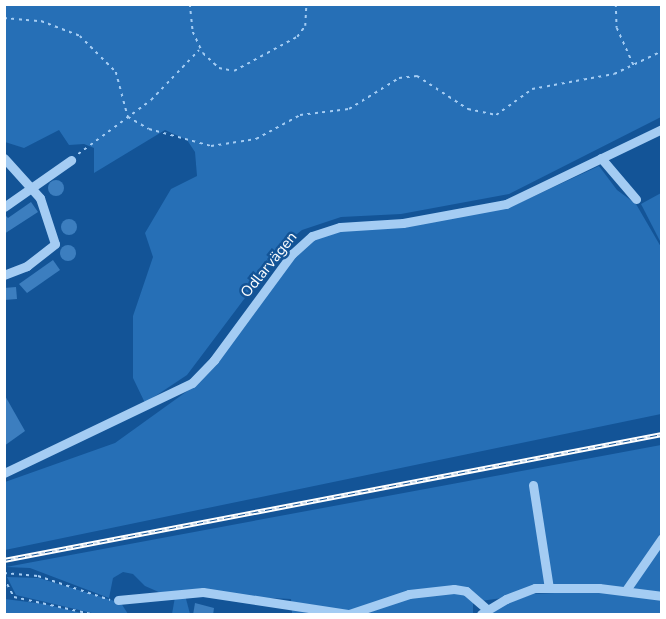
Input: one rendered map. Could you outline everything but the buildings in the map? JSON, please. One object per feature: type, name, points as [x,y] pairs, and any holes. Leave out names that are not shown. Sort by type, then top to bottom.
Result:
[{"type":"street","name":"Odlarvägen","points":[[4,472],[192,383],[214,360],[292,254],[312,236],[340,227],[403,223],[506,204],[662,129]]},
{"type":"street","points":[[4,158],[33,187],[47,214],[55,243],[27,266],[4,275]]},
{"type":"street","points":[[601,158],[636,199]]},
{"type":"street","points":[[4,207],[71,160]]},
{"type":"street","points":[[533,485],[549,588]]},
{"type":"street","points":[[626,590],[662,538]]},
{"type":"street","points":[[118,600],[203,592],[350,614],[409,594],[454,590],[466,591],[484,612],[517,594],[549,588],[626,590],[662,596]]},
{"type":"path","points":[[190,4],[193,32],[200,49],[219,68],[240,69],[297,37],[305,26],[306,4]]},
{"type":"path","points":[[616,4],[617,28],[634,66]]},
{"type":"path","points":[[4,18],[56,24],[94,47],[116,72],[128,117],[149,129],[198,145],[227,147],[256,139],[300,115],[356,106],[399,78],[417,76],[468,109],[496,115],[538,87],[614,74],[662,51]]},
{"type":"path","points":[[71,160],[151,100],[200,49]]},
{"type":"path","points":[[4,573],[38,576],[118,600]]},
{"type":"path","points":[[4,578],[14,597],[91,615]]},
{"type":"shaded area","points":[[4,5],[661,5],[661,117],[509,194],[401,214],[341,217],[302,230],[287,242],[187,375],[145,403],[133,378],[133,316],[153,257],[145,233],[171,189],[197,176],[195,152],[187,140],[165,130],[94,173],[94,148],[84,144],[69,145],[59,130],[24,148],[5,142]]},
{"type":"shaded area","points":[[599,166],[617,190],[636,204],[661,247],[661,414],[5,550],[5,482],[115,443],[197,384],[298,251],[311,241],[343,230],[517,204]]},
{"type":"shaded area","points":[[661,193],[661,243],[641,204]]},
{"type":"shaded area","points":[[661,445],[661,593],[598,585],[473,602],[473,614],[296,614],[292,613],[291,599],[161,593],[145,586],[133,574],[123,572],[113,578],[109,598],[30,568],[6,567]]},
{"type":"shaded area","points":[[7,577],[39,578],[121,603],[128,614],[96,614],[16,595]]},
{"type":"shaded area","points":[[597,591],[661,600],[661,614],[487,614],[496,607],[533,594]]},
{"type":"shaded area","points":[[185,595],[190,614],[172,614],[175,597]]},
{"type":"shaded area","points":[[5,599],[44,604],[86,614],[5,614]]},
{"type":"railway","points":[[4,560],[662,434]]}]
